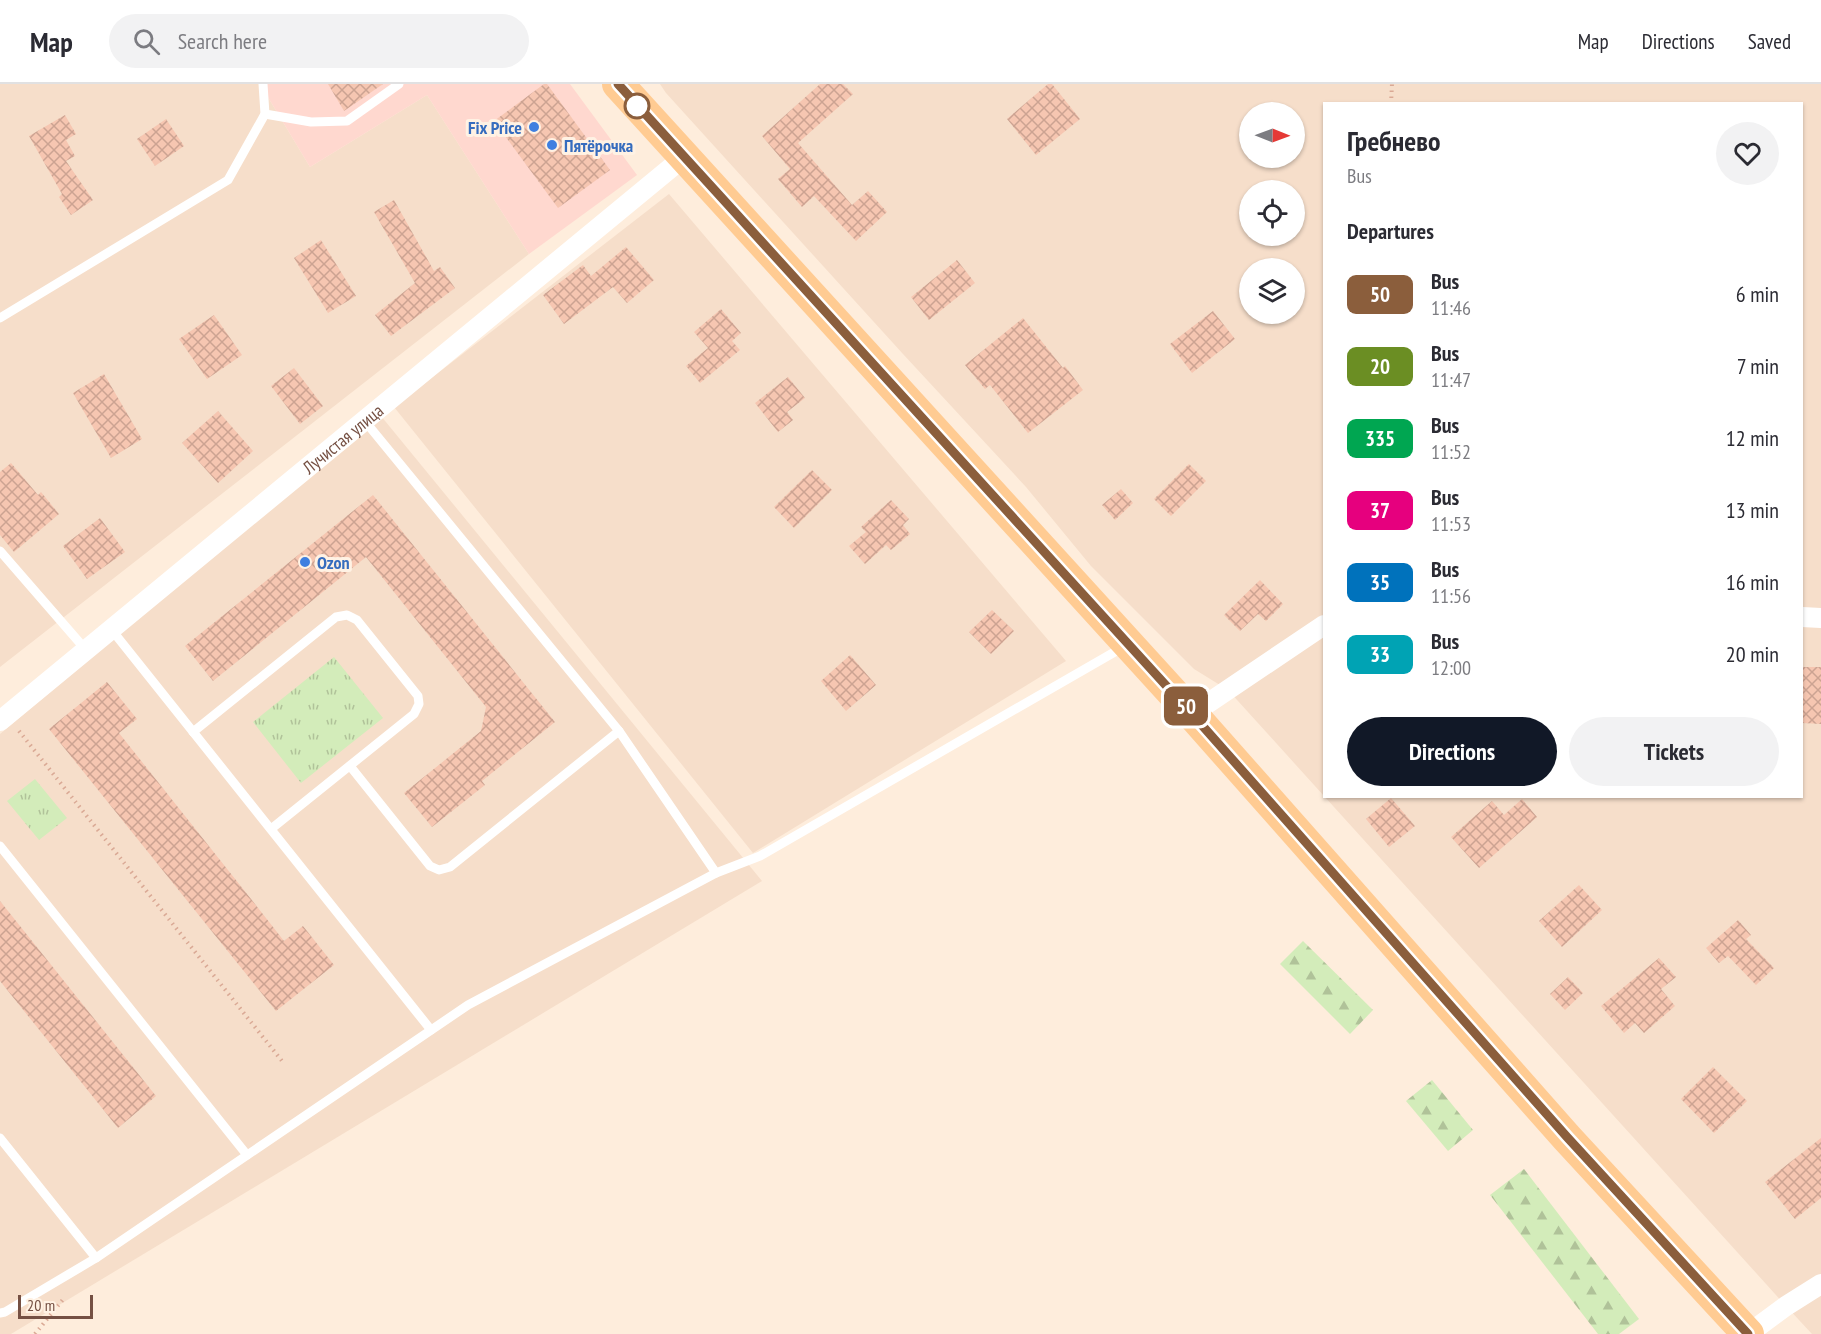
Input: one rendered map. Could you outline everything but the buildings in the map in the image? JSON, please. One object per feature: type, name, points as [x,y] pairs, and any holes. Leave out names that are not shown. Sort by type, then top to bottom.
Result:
[{"type":"main road","points":[[618,84],[1129,644],[1560,1129],[1748,1334]]},
{"type":"street","name":"Лучистая улица","points":[[3,718],[684,156]]},
{"type":"street","points":[[1803,617],[1821,618]]},
{"type":"street","points":[[1192,714],[1323,627]]},
{"type":"street","points":[[1748,1334],[1821,1284]]},
{"type":"lane","points":[[0,318],[228,180],[265,114],[263,84]]},
{"type":"lane","points":[[265,114],[311,122],[347,121],[399,84]]},
{"type":"lane","points":[[364,420],[619,731],[716,873]]},
{"type":"lane","points":[[0,551],[86,650]]},
{"type":"lane","points":[[193,732],[336,617],[347,615],[357,620],[378,645],[418,696],[419,704],[414,714],[271,829]]},
{"type":"lane","points":[[111,629],[431,1030]]},
{"type":"lane","points":[[0,1313],[96,1258],[468,1005],[716,873],[760,856],[1129,644]]},
{"type":"lane","points":[[350,766],[430,866],[439,870],[450,867],[619,731]]},
{"type":"lane","points":[[0,846],[247,1155]]},
{"type":"lane","points":[[0,1138],[96,1258]]},
{"type":"path","points":[[1391,102],[1392,84]]},
{"type":"path","points":[[3,718],[282,1061]]},
{"type":"shaded area","points":[[0,84],[260,84],[310,167],[427,95],[529,254],[0,667]]},
{"type":"shaded area","points":[[260,84],[570,84],[637,175],[529,254],[427,95],[310,167]]},
{"type":"shaded area","points":[[660,84],[1821,84],[1821,1334],[1812,1334],[1786,1306],[1326,798],[1803,798],[1803,102],[1323,102],[1323,795],[1228,690],[1194,669],[1091,566],[1026,487]]},
{"type":"shaded area","points":[[669,194],[1066,661],[753,853],[394,407]]},
{"type":"shaded area","points":[[381,416],[762,881],[11,1334],[0,1334],[0,734]]},
{"type":"green space","points":[[334,657],[383,718],[301,783],[253,722]]},
{"type":"green space","points":[[35,779],[67,818],[39,840],[7,801]]},
{"type":"green space","points":[[1303,941],[1373,1010],[1350,1034],[1280,964]]},
{"type":"green space","points":[[1432,1080],[1473,1130],[1448,1151],[1406,1101]]},
{"type":"green space","points":[[1524,1169],[1639,1319],[1619,1334],[1598,1334],[1490,1195]]},
{"type":"bus line","name":"50","points":[[618,84],[1192,714],[1567,1137],[1748,1334]]},
{"type":"place","name":"Fix Price","points":[[534,127]]},
{"type":"place","name":"Пятёрочка","points":[[552,145]]},
{"type":"place","name":"Ozon","points":[[305,562]]}]
